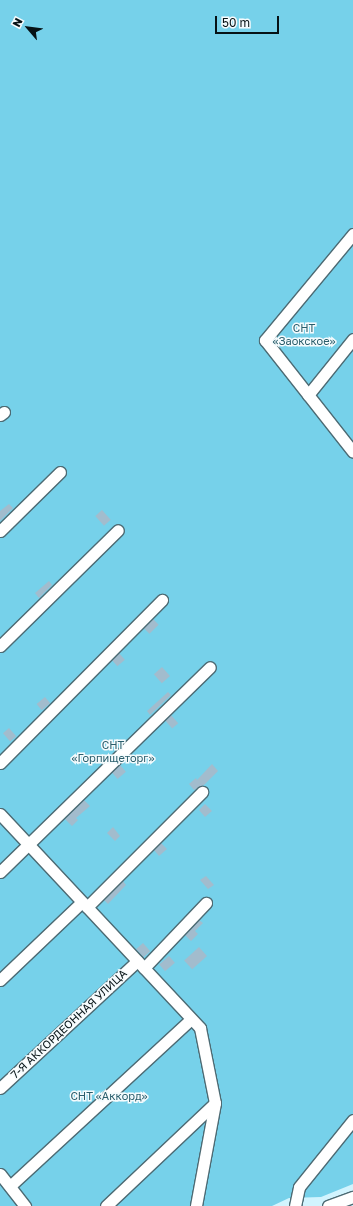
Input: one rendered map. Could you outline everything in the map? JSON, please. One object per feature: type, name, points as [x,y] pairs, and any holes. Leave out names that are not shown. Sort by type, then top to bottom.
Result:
[{"type":"street","points":[[353,234],[265,340],[353,452]]},
{"type":"street","points":[[308,395],[353,339]]},
{"type":"street","points":[[0,531],[60,472]]},
{"type":"street","points":[[0,646],[118,530]]},
{"type":"street","points":[[0,763],[162,600]]},
{"type":"street","points":[[0,872],[210,667]]},
{"type":"street","points":[[0,980],[85,905],[202,792]]},
{"type":"street","points":[[0,814],[200,1028],[215,1103],[196,1206]]},
{"type":"street","name":"7-Я АККОРДЕОННАЯ УЛИЦА","points":[[0,1088],[140,964],[206,903]]},
{"type":"street","points":[[10,1186],[191,1019]]},
{"type":"street","points":[[106,1206],[215,1103]]},
{"type":"street","points":[[295,1206],[300,1187],[353,1120]]},
{"type":"street","points":[[0,1174],[25,1206]]},
{"type":"street","points":[[328,1206],[353,1197]]},
{"type":"green space","points":[[0,0],[353,0],[353,1184],[321,1197],[289,1198],[272,1206],[0,1206]]},
{"type":"building","points":[[9,504],[13,508],[0,521],[0,511]]},
{"type":"building","points":[[102,510],[111,520],[104,526],[95,516]]},
{"type":"building","points":[[49,581],[52,585],[39,598],[35,593]]},
{"type":"building","points":[[153,619],[159,625],[149,634],[144,628]]},
{"type":"building","points":[[119,653],[125,660],[117,666],[111,660]]},
{"type":"building","points":[[162,667],[170,676],[162,683],[154,674]]},
{"type":"building","points":[[168,692],[171,695],[150,715],[147,711]]},
{"type":"building","points":[[45,697],[50,703],[42,710],[37,704]]},
{"type":"building","points":[[171,715],[178,723],[172,729],[165,720]]},
{"type":"building","points":[[9,728],[16,736],[10,742],[3,733]]},
{"type":"building","points":[[212,764],[218,771],[204,785],[194,790],[189,784],[196,778],[197,780]]},
{"type":"building","points":[[120,765],[126,772],[118,779],[112,772]]},
{"type":"building","points":[[84,800],[90,806],[76,818],[78,820],[72,826],[65,819]]},
{"type":"building","points":[[205,804],[212,811],[205,817],[199,810]]},
{"type":"building","points":[[113,827],[120,836],[115,841],[107,833]]},
{"type":"building","points":[[161,843],[167,849],[159,856],[154,850]]},
{"type":"building","points":[[206,876],[214,885],[208,889],[200,880]]},
{"type":"building","points":[[123,881],[126,885],[108,904],[104,900]]},
{"type":"building","points":[[199,920],[203,923],[195,931],[198,934],[191,941],[185,935]]},
{"type":"building","points":[[143,943],[150,951],[143,957],[136,949]]},
{"type":"building","points":[[199,947],[207,956],[192,969],[184,960]]},
{"type":"building","points":[[169,956],[175,963],[165,971],[159,965]]},
{"type":"park label","name":"СНТ «Заокское»","points":[[304,335]]},
{"type":"park label","name":"СНТ «Горпищеторг»","points":[[113,752]]},
{"type":"park label","name":"СНТ «Аккорд»","points":[[109,1096]]}]
